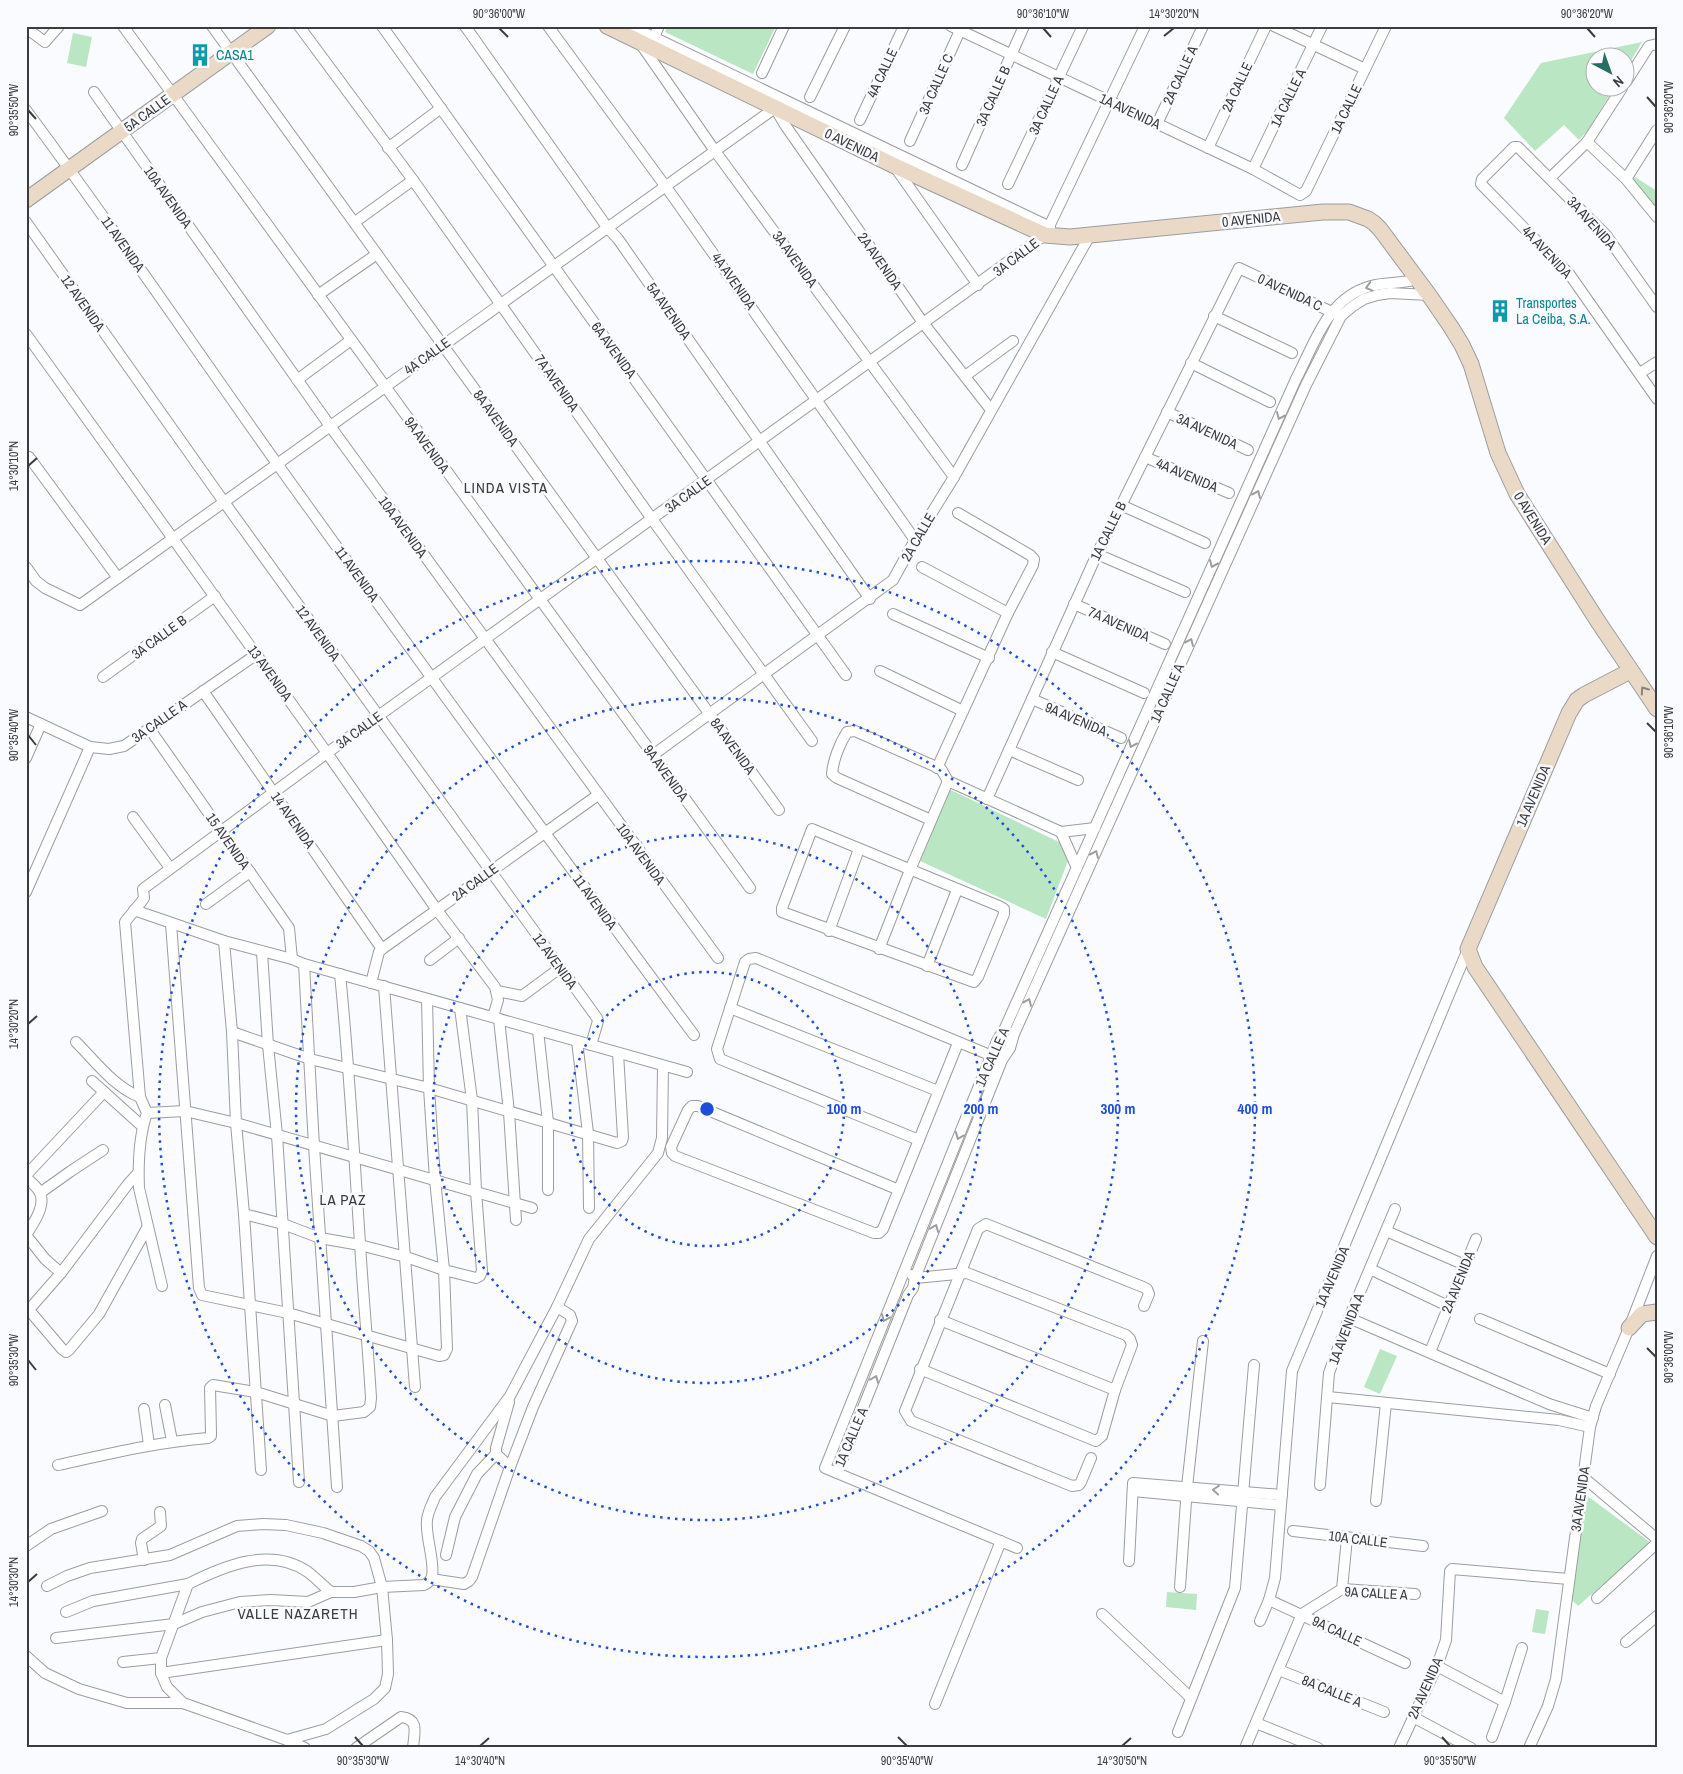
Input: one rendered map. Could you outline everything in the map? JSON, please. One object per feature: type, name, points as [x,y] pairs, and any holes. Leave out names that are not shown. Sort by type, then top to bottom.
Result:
[{"type":"street","points":[[26,28],[43,41],[48,41],[59,26]]},
{"type":"street","name":"9A AVENIDA","points":[[123,26],[750,888]]},
{"type":"street","name":"8A AVENIDA","points":[[212,26],[779,810]]},
{"type":"street","name":"5A CALLE","points":[[26,200],[268,26]]},
{"type":"street","name":"7A AVENIDA","points":[[299,26],[413,180],[652,519],[812,741]]},
{"type":"street","name":"6A AVENIDA","points":[[382,26],[846,674]]},
{"type":"street","name":"5A AVENIDA","points":[[465,26],[607,227],[624,247],[870,599]]},
{"type":"street","name":"4A AVENIDA","points":[[548,26],[818,400],[915,540]]},
{"type":"street","name":"0 AVENIDA","points":[[607,26],[894,166],[1048,231],[1070,237],[1323,212],[1349,212],[1368,219],[1380,228],[1429,295],[1462,346],[1471,364],[1498,453],[1517,494],[1630,671],[1657,709]]},
{"type":"street","name":"0 AVENIDA","points":[[630,26],[1048,231]]},
{"type":"street","points":[[654,38],[659,26]]},
{"type":"street","points":[[762,73],[784,26]]},
{"type":"street","points":[[810,97],[845,26]]},
{"type":"street","name":"4A CALLE","points":[[860,120],[904,26]]},
{"type":"street","name":"3A CALLE B","points":[[962,165],[1024,26]]},
{"type":"street","name":"3A CALLE A","points":[[1008,184],[1083,26]]},
{"type":"street","name":"3A CALLE","points":[[134,910],[144,898],[142,888],[327,752],[978,285],[1048,231],[1145,26]]},
{"type":"street","name":"2A CALLE A","points":[[1158,124],[1203,26]]},
{"type":"street","name":"2A CALLE","points":[[1208,148],[1266,26]]},
{"type":"street","points":[[1274,26],[1365,69]]},
{"type":"street","name":"1A CALLE A","points":[[1254,169],[1322,26]]},
{"type":"street","name":"1A CALLE","points":[[1306,191],[1386,26]]},
{"type":"street","name":"1A AVENIDA","points":[[957,28],[1254,169],[1300,195],[1306,191]]},
{"type":"street","name":"3A CALLE C","points":[[910,141],[957,28]]},
{"type":"street","name":"3A AVENIDA","points":[[638,40],[715,151],[954,477]]},
{"type":"street","points":[[1636,68],[1652,46]]},
{"type":"street","name":"10A AVENIDA","points":[[94,92],[330,426],[718,958]]},
{"type":"street","points":[[1550,178],[1588,142],[1616,98]]},
{"type":"street","points":[[388,148],[441,108]]},
{"type":"street","name":"4A CALLE","points":[[26,567],[36,581],[44,588],[80,605],[775,108]]},
{"type":"street","name":"2A AVENIDA","points":[[775,108],[924,324],[991,410]]},
{"type":"street","name":"11 AVENIDA","points":[[26,110],[70,168],[277,464],[544,833],[694,1035]]},
{"type":"street","points":[[1626,179],[1657,130]]},
{"type":"street","points":[[1588,142],[1626,179],[1657,217]]},
{"type":"street","name":"3A AVENIDA","points":[[1481,184],[1482,179],[1514,147],[1518,147],[1606,235],[1657,307]]},
{"type":"street","points":[[894,166],[978,285]]},
{"type":"street","points":[[355,222],[413,180]]},
{"type":"street","name":"4A AVENIDA","points":[[1481,184],[1570,275],[1657,399]]},
{"type":"street","name":"12 AVENIDA","points":[[26,222],[224,502],[597,1018],[598,1021],[591,1045]]},
{"type":"street","name":"2A CALLE","points":[[653,755],[894,580],[1090,235]]},
{"type":"street","points":[[318,295],[377,254]]},
{"type":"street","name":"0 AVENIDA C","points":[[1238,268],[1341,316]]},
{"type":"street","name":"1A CALLE B","points":[[987,799],[1097,554],[1238,268]]},
{"type":"street","name":"1A CALLE A","points":[[1417,279],[1361,288],[1345,298],[1331,312],[1296,379],[1005,1028],[996,1041],[992,1056],[825,1468],[837,1473],[908,1296],[913,1288],[915,1278],[1002,1060],[1010,1048],[1014,1034],[1306,384],[1341,316],[1358,303],[1377,295],[1390,293],[1429,295]]},
{"type":"street","points":[[1214,316],[1292,354]]},
{"type":"street","name":"13 AVENIDA","points":[[26,334],[327,752],[437,910],[497,991]]},
{"type":"street","points":[[297,380],[351,340]]},
{"type":"street","points":[[965,376],[1013,341]]},
{"type":"street","points":[[1640,373],[1657,362]]},
{"type":"street","points":[[1191,364],[1270,402]]},
{"type":"street","points":[[1296,379],[1306,384]]},
{"type":"street","name":"3A AVENIDA","points":[[1167,412],[1248,450]]},
{"type":"street","points":[[29,457],[118,578]]},
{"type":"street","name":"4A AVENIDA","points":[[1145,457],[1229,493]]},
{"type":"street","points":[[1121,505],[1205,543]]},
{"type":"street","points":[[937,768],[1008,613],[1033,565],[1034,559],[958,513]]},
{"type":"street","points":[[1097,554],[1185,592]]},
{"type":"street","points":[[922,568],[1008,613]]},
{"type":"street","name":"3A CALLE B","points":[[102,677],[215,596]]},
{"type":"street","name":"7A AVENIDA","points":[[1074,604],[1165,644]]},
{"type":"street","points":[[893,614],[989,658]]},
{"type":"street","points":[[1052,652],[1144,693]]},
{"type":"street","name":"3A CALLE A","points":[[26,717],[90,747],[109,750],[124,746],[256,654]]},
{"type":"street","points":[[880,671],[963,711]]},
{"type":"street","name":"1A AVENIDA","points":[[1260,1621],[1269,1600],[1275,1578],[1292,1372],[1468,949],[1569,713],[1584,695],[1630,671]]},
{"type":"street","name":"14 AVENIDA","points":[[203,691],[382,949]]},
{"type":"street","name":"9A AVENIDA","points":[[1032,699],[1121,738]]},
{"type":"street","points":[[26,758],[42,724]]},
{"type":"street","name":"15 AVENIDA","points":[[149,728],[290,928],[292,958]]},
{"type":"street","points":[[879,949],[948,781],[946,774],[937,768],[855,731],[847,732],[832,766],[832,774],[837,778],[931,820]]},
{"type":"street","points":[[26,892],[90,747]]},
{"type":"street","points":[[1009,750],[1078,780]]},
{"type":"street","points":[[948,781],[1061,832],[1095,828]]},
{"type":"street","name":"2A CALLE","points":[[382,949],[598,795]]},
{"type":"street","points":[[133,817],[170,868]]},
{"type":"street","points":[[812,829],[910,870],[1004,909],[1004,914],[978,977],[974,982],[829,931],[782,912],[812,829]]},
{"type":"street","points":[[1061,832],[1077,868]]},
{"type":"street","points":[[829,931],[859,850]]},
{"type":"street","points":[[206,904],[250,872]]},
{"type":"street","points":[[927,966],[957,890]]},
{"type":"street","points":[[162,1286],[139,1188],[138,1173],[142,1126],[147,1112],[140,1097],[125,922],[134,910],[170,924],[224,941],[292,958],[304,964],[687,1072]]},
{"type":"street","points":[[170,924],[199,1288],[202,1295],[209,1298],[288,1313],[439,1356],[444,1354],[447,1349],[444,1270],[429,1088],[427,998]]},
{"type":"street","points":[[430,960],[459,938]]},
{"type":"street","points":[[224,941],[232,1032],[236,1123],[261,1470]]},
{"type":"street","points":[[371,983],[379,952],[382,949]]},
{"type":"street","points":[[1468,949],[1475,967],[1657,1237]]},
{"type":"street","points":[[262,952],[268,1045],[284,1224],[299,1482]]},
{"type":"street","points":[[919,1140],[724,1061],[718,1056],[717,1049],[745,962],[756,958],[1002,1060]]},
{"type":"street","points":[[304,964],[320,1238],[334,1416],[337,1488]]},
{"type":"street","points":[[516,1220],[509,1112],[496,1018],[497,991],[522,996],[560,968]]},
{"type":"street","points":[[58,1465],[149,1445],[208,1438],[211,1436],[211,1385],[256,1392],[334,1416],[364,1412],[370,1407],[368,1336],[349,1070],[340,974]]},
{"type":"street","points":[[1026,980],[1036,985]]},
{"type":"street","points":[[384,986],[415,1386]]},
{"type":"street","points":[[244,1214],[284,1224],[320,1238],[360,1245],[476,1278],[480,1276],[482,1271],[472,1100],[460,1008]]},
{"type":"street","points":[[730,1008],[938,1091]]},
{"type":"street","points":[[538,1030],[548,1122],[548,1190]]},
{"type":"street","points":[[232,1032],[310,1059],[429,1088],[617,1143],[622,1141],[623,1137],[618,1053]]},
{"type":"street","points":[[577,1041],[588,1133],[589,1208]]},
{"type":"street","points":[[76,1042],[113,1080],[129,1093],[140,1097]]},
{"type":"street","points":[[898,1190],[698,1106],[692,1106],[688,1110],[671,1147],[672,1153],[675,1156],[874,1233],[879,1233],[882,1229],[919,1140],[958,1043]]},
{"type":"street","points":[[56,1638],[174,1624],[202,1612],[240,1602],[271,1600],[308,1602],[331,1592],[354,1592],[382,1586],[424,1585],[431,1579],[432,1570],[427,1522],[429,1510],[441,1489],[510,1396],[557,1306],[589,1239],[658,1152],[662,1138],[664,1066]]},
{"type":"street","points":[[92,1081],[142,1126]]},
{"type":"street","points":[[61,1273],[45,1259],[26,1235],[37,1218],[40,1206],[40,1193],[26,1177],[28,1172],[104,1092]]},
{"type":"street","points":[[147,1112],[185,1111],[236,1123],[532,1208]]},
{"type":"street","points":[[40,1193],[103,1150]]},
{"type":"street","points":[[138,1173],[61,1273],[27,1312],[66,1352],[104,1307],[147,1228]]},
{"type":"street","name":"1A AVENIDA A","points":[[1320,1485],[1329,1373],[1349,1318],[1395,1209]]},
{"type":"street","points":[[1091,1458],[1081,1482],[1078,1485],[1072,1486],[911,1421],[905,1411],[920,1369],[978,1229],[986,1224],[1148,1289],[1144,1306]]},
{"type":"street","points":[[1386,1231],[1465,1265]]},
{"type":"street","name":"2A AVENIDA","points":[[1430,1352],[1476,1239]]},
{"type":"street","name":"3A AVENIDA","points":[[1530,1748],[1548,1706],[1556,1679],[1583,1477],[1596,1406],[1630,1328],[1657,1256]]},
{"type":"street","points":[[1370,1269],[1448,1306]]},
{"type":"street","points":[[903,1274],[910,1274],[915,1278],[967,1273],[1128,1336],[1132,1345],[1115,1390],[1102,1436],[1094,1441],[920,1369]]},
{"type":"street","points":[[896,1291],[908,1296]]},
{"type":"street","points":[[431,1579],[464,1584],[469,1582],[472,1577],[510,1467],[572,1321],[570,1315],[557,1306]]},
{"type":"street","points":[[1630,1328],[1642,1314],[1657,1312]]},
{"type":"street","points":[[1349,1318],[1592,1422]]},
{"type":"street","points":[[1480,1319],[1610,1374]]},
{"type":"street","points":[[940,1320],[1115,1390]]},
{"type":"street","points":[[1180,1587],[1186,1492],[1203,1341]]},
{"type":"street","points":[[1178,1732],[1235,1588],[1254,1365]]},
{"type":"street","points":[[446,1555],[455,1517],[477,1474],[496,1454],[500,1429],[510,1396]]},
{"type":"street","points":[[1328,1397],[1592,1422]]},
{"type":"street","points":[[1376,1501],[1386,1403]]},
{"type":"street","points":[[165,1406],[172,1441]]},
{"type":"street","points":[[144,1409],[149,1445]]},
{"type":"street","points":[[496,1454],[510,1467]]},
{"type":"street","points":[[837,1473],[1017,1548]]},
{"type":"street","points":[[1583,1477],[1657,1539]]},
{"type":"street","points":[[1129,1561],[1133,1487],[1282,1500]]},
{"type":"street","points":[[26,1546],[51,1529],[102,1511]]},
{"type":"street","points":[[144,1560],[142,1539],[161,1526],[160,1512]]},
{"type":"street","points":[[47,1586],[67,1576],[90,1568],[170,1555],[237,1526],[286,1525],[324,1533],[361,1546],[369,1551],[374,1558],[382,1586],[387,1640],[388,1674],[385,1688],[374,1699],[326,1728],[287,1740]]},
{"type":"street","name":"10A CALLE","points":[[1293,1531],[1423,1546]]},
{"type":"street","points":[[1245,1748],[1302,1614],[1339,1590],[1348,1538]]},
{"type":"street","points":[[935,1704],[1000,1541]]},
{"type":"street","points":[[1597,1598],[1657,1543]]},
{"type":"street","points":[[66,1612],[92,1601],[188,1584],[239,1562],[259,1559],[289,1563],[307,1572],[331,1592]]},
{"type":"street","name":"2A AVENIDA","points":[[1399,1748],[1437,1666],[1446,1640],[1450,1571],[1452,1569],[1569,1580]]},
{"type":"street","points":[[183,1703],[167,1686],[161,1673],[161,1658],[188,1584]]},
{"type":"street","name":"9A CALLE A","points":[[1339,1590],[1415,1594]]},
{"type":"street","name":"9A CALLE","points":[[1269,1600],[1406,1663]]},
{"type":"street","points":[[1102,1614],[1191,1698]]},
{"type":"street","points":[[1626,1642],[1657,1616]]},
{"type":"street","points":[[161,1673],[387,1640]]},
{"type":"street","points":[[1492,1737],[1522,1648]]},
{"type":"street","points":[[26,1656],[45,1673],[79,1689],[127,1703],[183,1703],[305,1748]]},
{"type":"street","points":[[123,1662],[161,1658]]},
{"type":"street","points":[[1437,1666],[1505,1702]]},
{"type":"street","name":"8A CALLE A","points":[[1279,1670],[1384,1712]]},
{"type":"street","points":[[356,1748],[401,1717],[412,1721],[415,1728],[412,1748]]},
{"type":"street","points":[[1413,1717],[1470,1748]]},
{"type":"street","points":[[1256,1723],[1318,1748]]},
{"type":"green space","points":[[668,26],[776,26],[753,74],[665,32]]},
{"type":"green space","points":[[73,33],[92,37],[86,67],[67,63]]},
{"type":"green space","points":[[1642,42],[1636,52],[1636,48],[1613,48]]},
{"type":"green space","points":[[1586,54],[1586,98],[1608,98],[1588,130],[1579,140],[1564,125],[1535,151],[1504,118],[1541,63]]},
{"type":"green space","points":[[1635,177],[1657,191],[1657,210],[1633,180]]},
{"type":"green space","points":[[949,789],[1065,845],[1069,858],[1046,919],[920,861]]},
{"type":"green space","points":[[1380,1349],[1397,1356],[1380,1394],[1364,1387]]},
{"type":"green space","points":[[1582,1492],[1651,1543],[1578,1606],[1571,1599]]},
{"type":"green space","points":[[1167,1592],[1197,1594],[1196,1610],[1166,1607]]},
{"type":"green space","points":[[1536,1609],[1549,1611],[1545,1634],[1532,1632]]},
{"type":"place","name":"CASA1","points":[[200,55]]},
{"type":"place","name":"Transportes La Ceiba, S.A.","points":[[1500,311]]},
{"type":"district","name":"LINDA VISTA","points":[[506,488]]},
{"type":"district","name":"LA PAZ","points":[[343,1200]]},
{"type":"district","name":"VALLE NAZARETH","points":[[298,1614]]}]
